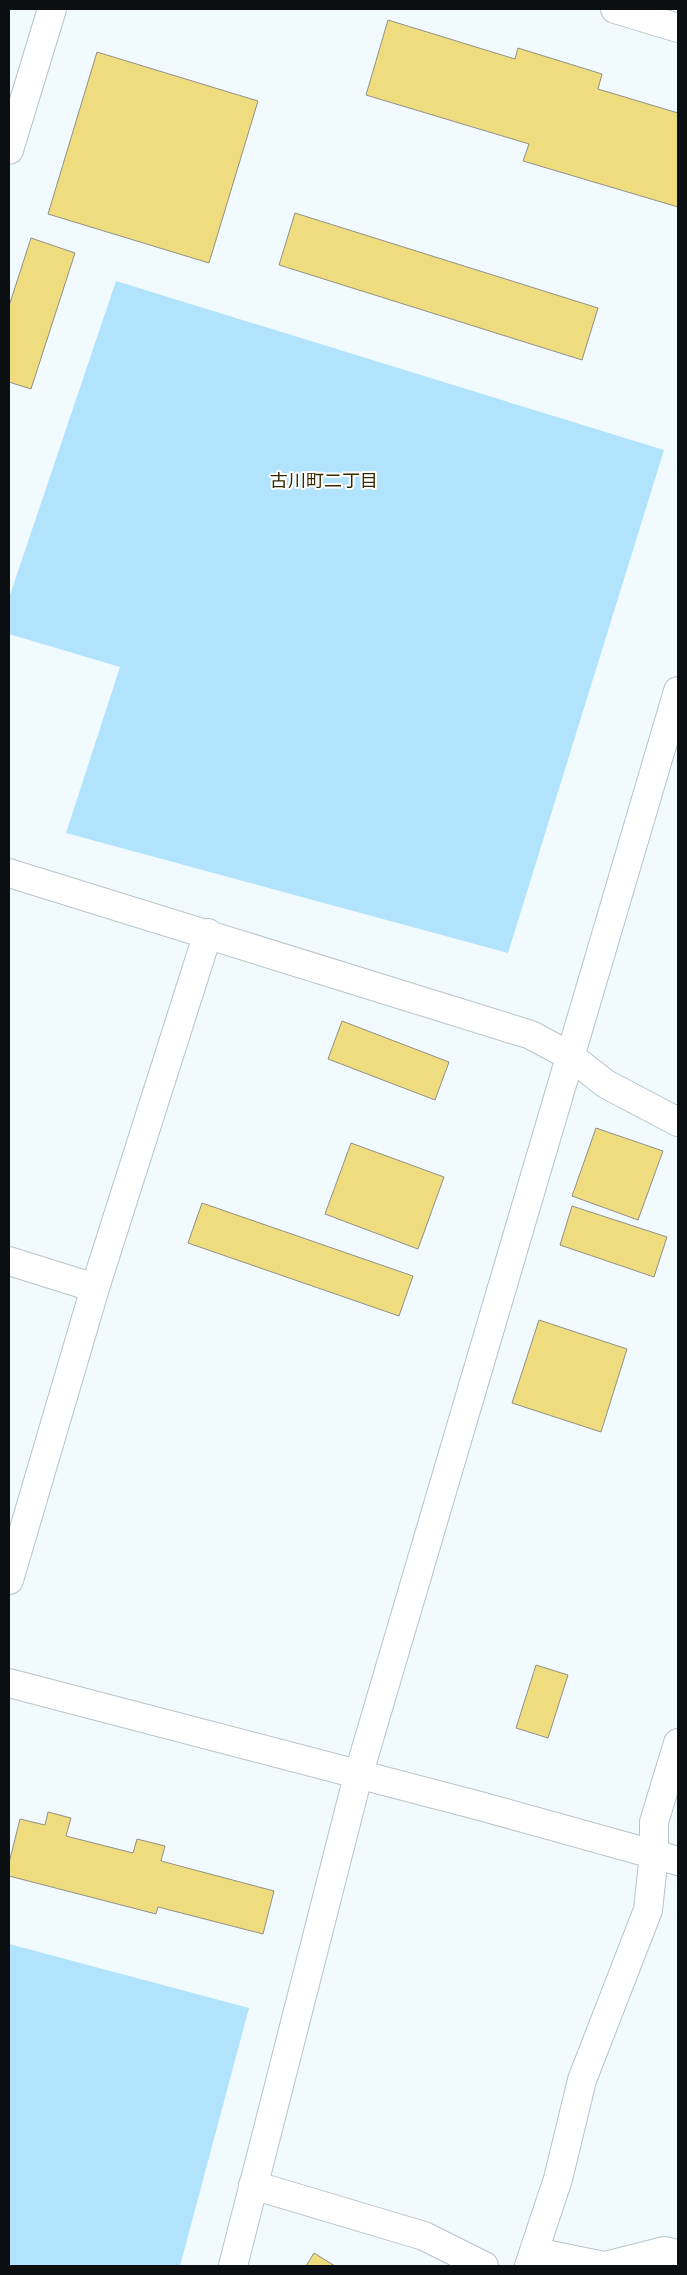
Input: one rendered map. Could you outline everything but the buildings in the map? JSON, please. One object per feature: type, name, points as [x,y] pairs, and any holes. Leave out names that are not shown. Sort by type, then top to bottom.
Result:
[{"type":"street","points":[[9,150],[52,9]]},
{"type":"street","points":[[615,9],[678,28]]},
{"type":"street","points":[[233,2266],[358,1776],[678,691]]},
{"type":"street","points":[[9,873],[208,933],[531,1035],[570,1056],[606,1084],[678,1122]]},
{"type":"street","points":[[9,1580],[95,1288],[208,933]]},
{"type":"street","points":[[9,1261],[95,1288]]},
{"type":"street","points":[[9,1683],[666,1858]]},
{"type":"street","points":[[678,1742],[654,1822],[666,1858],[648,1910],[582,2080],[558,2180],[532,2259],[604,2266],[664,2251],[678,2254]]},
{"type":"street","points":[[253,2185],[424,2236],[484,2266]]},
{"type":"shaded area","points":[[116,281],[664,450],[508,953],[66,833],[120,667],[9,634],[9,598]]},
{"type":"shaded area","points":[[9,1944],[249,2008],[180,2266],[9,2266]]},
{"type":"district","name":"古川町二丁目","points":[[324,481]]}]
